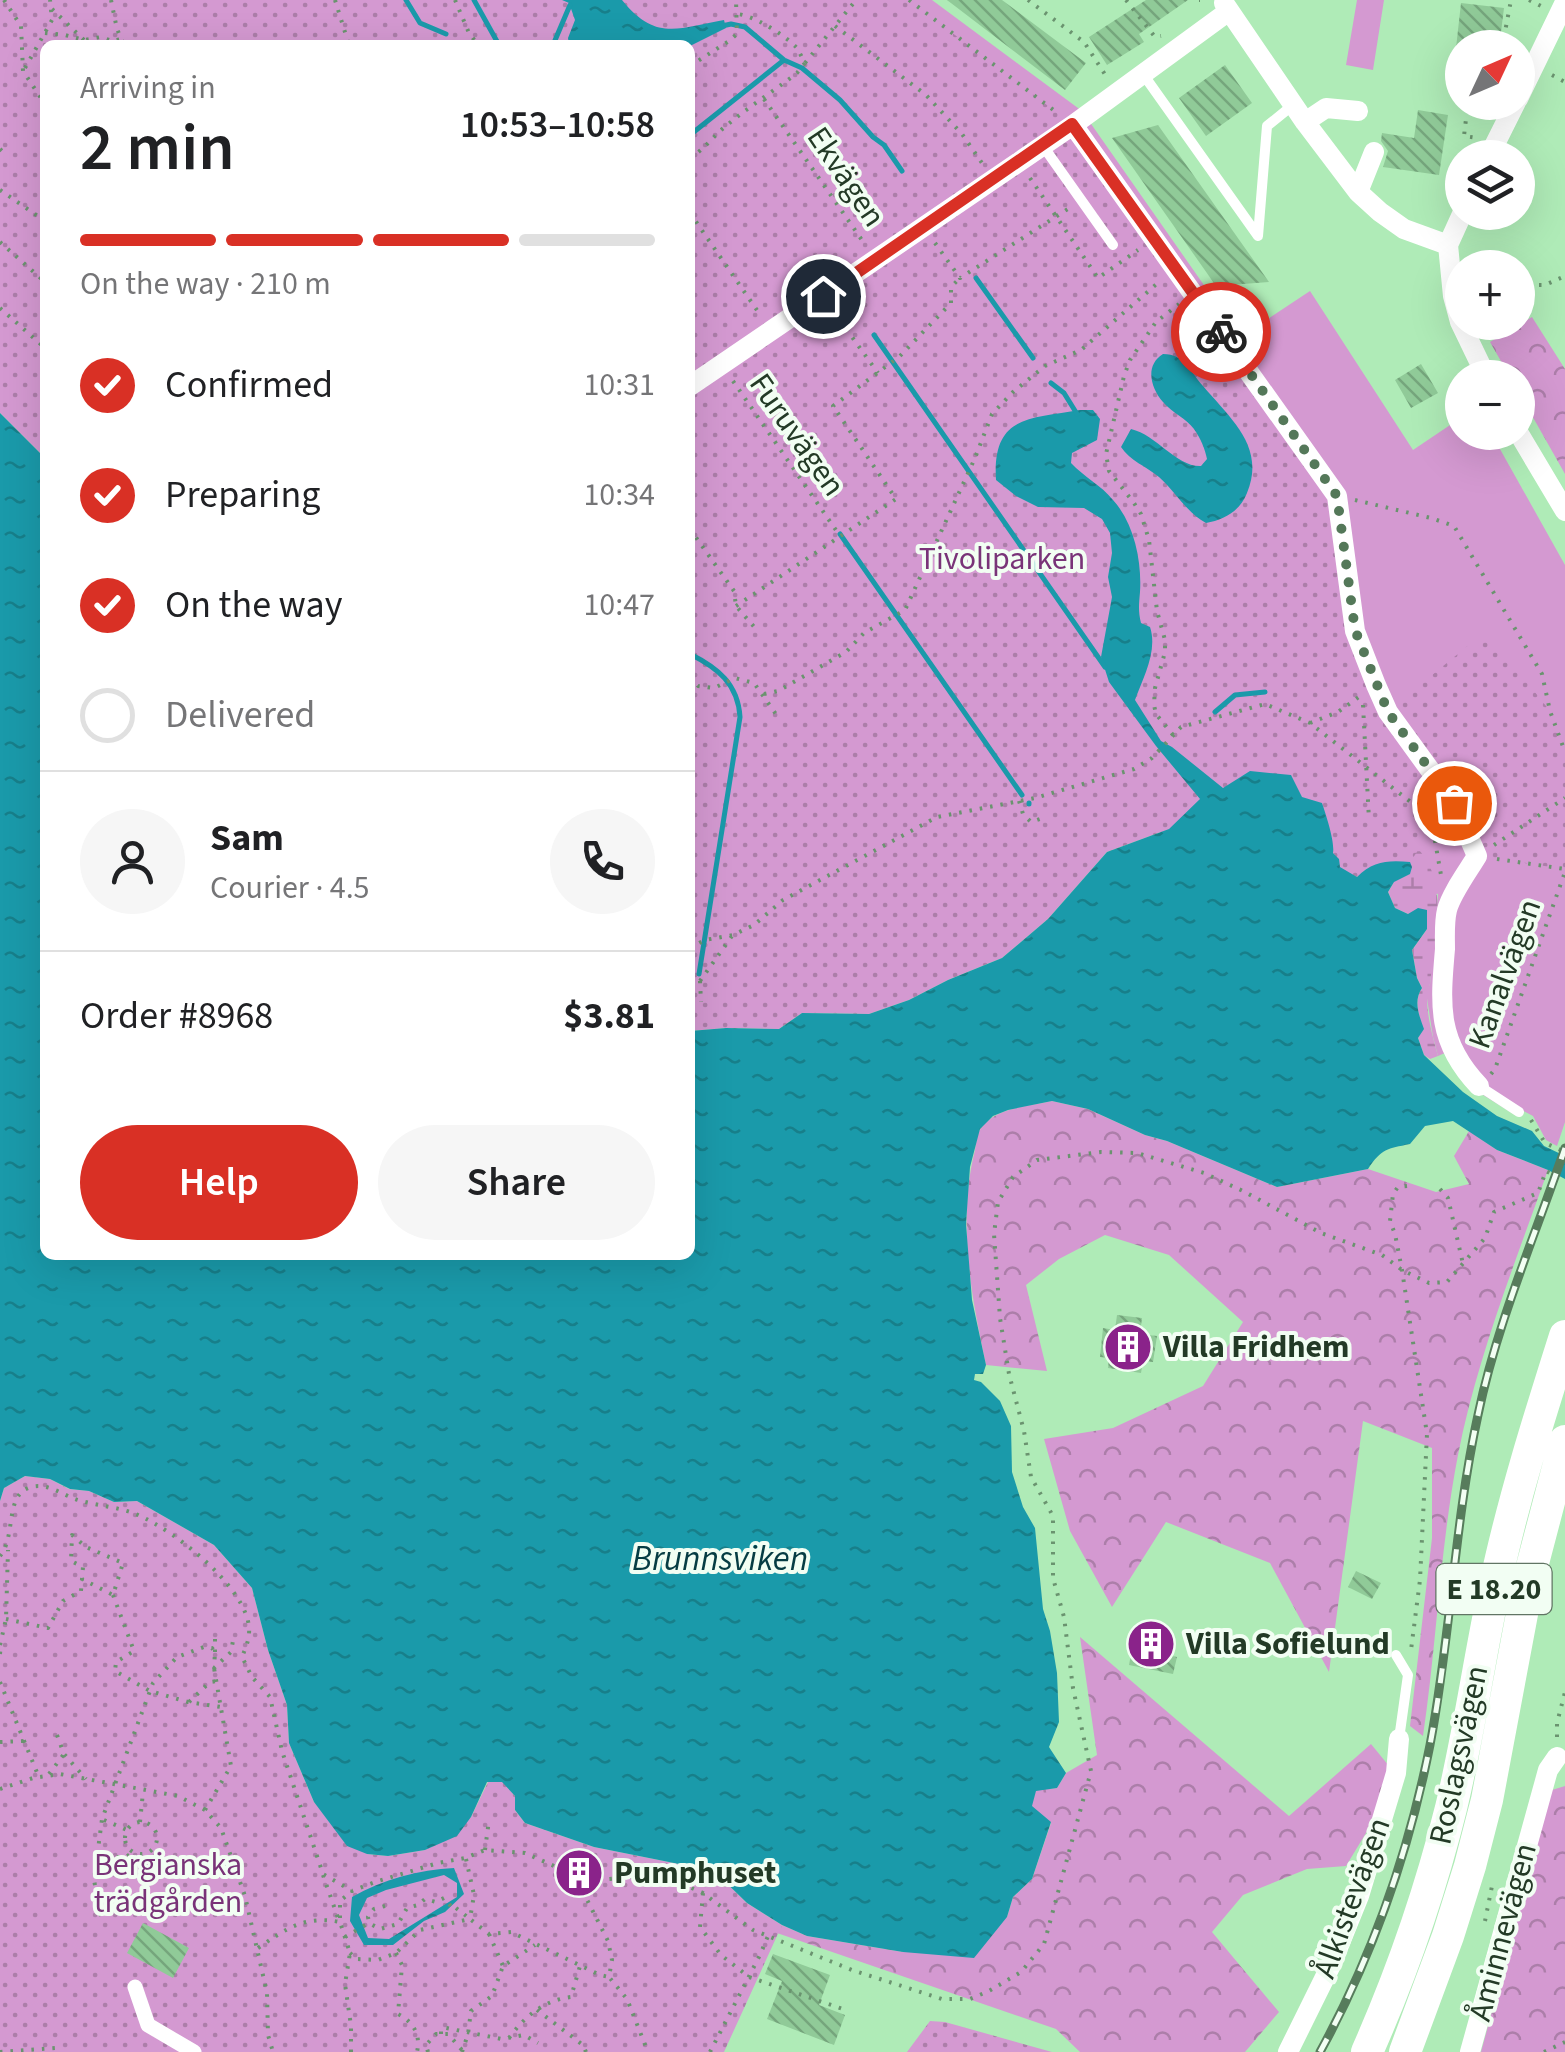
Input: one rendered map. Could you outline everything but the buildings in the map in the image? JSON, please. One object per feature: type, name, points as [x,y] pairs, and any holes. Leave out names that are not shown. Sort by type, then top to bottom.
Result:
[{"type":"main road","name":"Roslagsvägen","points":[[1367,2052],[1417,1927],[1448,1820],[1495,1582],[1529,1449],[1565,1336]]},
{"type":"main road","name":"Roslagsvägen","points":[[1405,2052],[1470,1866],[1487,1800],[1528,1582],[1565,1441]]},
{"type":"main road","points":[[1430,2052],[1439,2016],[1439,1962]]},
{"type":"street","points":[[695,383],[1042,146],[1193,38],[1229,5],[1299,114],[1358,192],[1404,229],[1448,246]]},
{"type":"street","points":[[1535,57],[1556,6]]},
{"type":"street","points":[[1299,114],[1326,108],[1358,112]]},
{"type":"street","points":[[1072,124],[1337,496],[1355,630],[1367,663],[1388,712],[1454,803],[1477,856],[1448,909],[1442,984],[1445,1029],[1460,1066],[1479,1086]]},
{"type":"street","points":[[1358,192],[1374,152]]},
{"type":"street","points":[[1455,230],[1448,246],[1453,296],[1460,322],[1478,360]]},
{"type":"street","points":[[1529,450],[1565,511]]},
{"type":"street","name":"Ålkistevägen","points":[[1288,2052],[1331,1965],[1359,1896],[1396,1773],[1398,1739]]},
{"type":"street","name":"Åminnevägen","points":[[1470,2052],[1548,1770],[1557,1757]]},
{"type":"street","points":[[135,1987],[148,2025],[194,2052]]},
{"type":"lane","points":[[1143,74],[1258,236],[1268,126],[1299,114]]},
{"type":"lane","points":[[1042,146],[1113,246]]},
{"type":"lane","points":[[1479,1086],[1519,1112]]},
{"type":"lane","points":[[1396,1656],[1408,1674],[1398,1739]]},
{"type":"path","points":[[4,0],[22,26],[23,71],[40,96]]},
{"type":"path","points":[[41,40],[52,20],[50,0]]},
{"type":"path","points":[[111,0],[122,40]]},
{"type":"path","points":[[335,0],[347,40]]},
{"type":"path","points":[[455,0],[474,40]]},
{"type":"path","points":[[695,63],[736,34],[736,0]]},
{"type":"path","points":[[695,156],[732,120],[802,67],[856,0]]},
{"type":"path","points":[[909,0],[1072,124]]},
{"type":"path","points":[[1028,0],[1084,42],[1117,92]]},
{"type":"path","points":[[1126,0],[1155,38],[1180,31],[1193,38]]},
{"type":"path","points":[[1505,30],[1511,0]]},
{"type":"path","points":[[1530,0],[1556,6]]},
{"type":"path","points":[[52,10],[82,40]]},
{"type":"path","points":[[737,14],[750,15],[797,48],[802,67]]},
{"type":"path","points":[[835,26],[926,94],[962,134],[993,179]]},
{"type":"path","points":[[45,33],[79,40]]},
{"type":"path","points":[[23,71],[40,42]]},
{"type":"path","points":[[1548,72],[1565,82]]},
{"type":"path","name":"Ekvägen","points":[[764,99],[876,259]]},
{"type":"path","points":[[1466,120],[1464,136],[1480,140]]},
{"type":"path","points":[[1019,161],[1098,278],[1155,239]]},
{"type":"path","points":[[0,190],[40,218]]},
{"type":"path","points":[[736,606],[896,499],[833,406],[892,362],[951,303],[951,288],[960,278],[1081,200]]},
{"type":"path","points":[[695,220],[772,330]]},
{"type":"path","points":[[924,227],[960,278]]},
{"type":"path","points":[[0,242],[40,278]]},
{"type":"path","points":[[764,694],[846,652],[864,633],[905,610],[992,414],[1044,366],[1081,350],[1175,267]]},
{"type":"path","points":[[1535,284],[1565,276]]},
{"type":"path","points":[[1171,737],[1154,704],[1165,652],[1150,540],[1134,502],[1110,472],[1106,454],[1130,360],[1156,322],[1194,294]]},
{"type":"path","points":[[823,296],[878,372]]},
{"type":"path","points":[[0,308],[40,344]]},
{"type":"path","name":"Furuvägen","points":[[722,364],[842,535]]},
{"type":"path","points":[[1337,496],[1454,526],[1542,674],[1565,752]]},
{"type":"path","points":[[695,536],[734,591],[736,606],[756,628]]},
{"type":"path","points":[[1148,612],[1157,611]]},
{"type":"path","points":[[695,682],[698,686],[714,688],[735,678],[754,683],[778,717]]},
{"type":"path","points":[[1310,723],[1338,712],[1363,694],[1369,820]]},
{"type":"path","points":[[695,945],[754,925],[783,900],[937,818],[1134,770],[1152,758],[1182,727],[1266,704],[1310,723],[1431,818],[1448,909]]},
{"type":"path","points":[[1477,856],[1565,798]]},
{"type":"path","points":[[1019,801],[1022,814],[1031,822],[1040,820]]},
{"type":"path","points":[[1477,856],[1565,871]]},
{"type":"path","name":"Kanalvägen","points":[[1479,1086],[1495,1069],[1565,871]]},
{"type":"path","points":[[701,1002],[700,981],[732,935]]},
{"type":"path","points":[[695,980],[700,981]]},
{"type":"path","points":[[1532,1120],[1545,1142],[1565,1152]]},
{"type":"path","points":[[578,1882],[639,1876],[678,1882],[703,1893],[753,1930],[852,1970],[942,1999],[970,1998],[1021,1972],[1044,1944],[1090,1771],[1054,1578],[1053,1516],[1032,1477],[1000,1318],[994,1234],[998,1202],[1013,1177],[1037,1160],[1101,1152],[1137,1153],[1204,1173],[1321,1233],[1382,1255],[1430,1283],[1447,1282],[1485,1238],[1494,1212],[1538,1193],[1546,1171],[1565,1181]]},
{"type":"path","points":[[1407,1186],[1398,1187],[1393,1194],[1390,1221],[1402,1270],[1427,1434],[1420,1580],[1408,1674]]},
{"type":"path","points":[[1440,1190],[1448,1198],[1463,1264]]},
{"type":"path","points":[[0,1654],[6,1619],[8,1546],[14,1502],[19,1493],[30,1486],[50,1487],[75,1499],[136,1514],[159,1526],[196,1554],[242,1603],[249,1625],[242,1657],[252,1677],[270,1698],[282,1751],[350,1953],[356,1960],[378,1960],[396,1954],[420,1930],[470,1919]]},
{"type":"path","points":[[6,1619],[48,1628],[64,1601],[81,1591],[83,1568],[71,1561],[72,1535],[86,1547],[123,1563],[112,1595],[134,1651],[116,1662],[114,1672],[150,1692],[221,1706]]},
{"type":"path","points":[[0,1556],[8,1546]]},
{"type":"path","points":[[82,1580],[112,1595]]},
{"type":"path","points":[[214,1668],[231,1652],[234,1635]]},
{"type":"path","points":[[205,1810],[231,1766],[214,1668],[215,1636]]},
{"type":"path","points":[[100,1916],[94,1880],[102,1819],[153,1683],[176,1656],[204,1647],[215,1652]]},
{"type":"path","points":[[188,1702],[216,1681]]},
{"type":"path","points":[[0,1682],[38,1777]]},
{"type":"path","points":[[1557,1757],[1557,1723],[1565,1692]]},
{"type":"path","points":[[57,1734],[64,1754],[86,1779]]},
{"type":"path","points":[[0,1742],[24,1741]]},
{"type":"path","points":[[48,1776],[64,1754]]},
{"type":"path","points":[[0,1789],[60,1774],[178,1796],[205,1810],[221,1828],[245,1896],[267,1993],[268,2035],[273,2052]]},
{"type":"path","points":[[140,1822],[143,1790]]},
{"type":"path","points":[[102,1819],[127,1830]]},
{"type":"path","points":[[485,1850],[489,1820]]},
{"type":"path","points":[[140,1822],[148,1823],[158,1836],[156,1845],[142,1855],[126,1846],[125,1838],[132,1824],[140,1822]]},
{"type":"path","points":[[340,1922],[340,1902],[352,1891],[485,1850],[525,1853],[552,1864],[578,1882],[608,1941],[612,1960],[609,1977]]},
{"type":"path","points":[[96,1857],[126,1858],[132,1852]]},
{"type":"path","points":[[465,1858],[474,1895],[470,1919]]},
{"type":"path","points":[[323,1874],[352,1891]]},
{"type":"path","points":[[703,1893],[700,1927],[721,1955],[749,1977],[843,2009]]},
{"type":"path","points":[[369,1923],[380,1929],[398,1924],[407,1908],[425,1898],[436,1902],[444,1898],[454,1910],[489,1934],[502,1966]]},
{"type":"path","points":[[369,1923],[368,1917],[374,1910],[385,1906]]},
{"type":"path","points":[[257,1949],[300,1922],[340,1922]]},
{"type":"path","points":[[345,1937],[369,1923]]},
{"type":"path","points":[[489,1934],[511,1932],[609,1977],[627,1999],[648,2052]]},
{"type":"path","points":[[710,2052],[768,1936]]},
{"type":"path","points":[[462,2051],[471,2011],[492,1996],[502,1966],[535,1945]]},
{"type":"path","points":[[350,1953],[346,1984],[351,2052]]},
{"type":"path","points":[[396,1954],[402,1965],[398,2014],[416,2029],[417,2052]]},
{"type":"path","points":[[509,2038],[523,2019],[558,1999],[570,1997],[580,1966]]},
{"type":"path","points":[[537,2010],[583,2045],[586,2052]]},
{"type":"path","points":[[441,2034],[441,2029],[446,2028],[502,2039],[524,2035],[538,2042]]},
{"type":"path","points":[[428,2052],[426,2045],[436,2034],[448,2034],[462,2051]]},
{"type":"path","points":[[1544,2052],[1565,2042]]},
{"type":"path","points":[[0,2052],[55,2048],[57,2052]]},
{"type":"green space","name":"Tivoliparken","points":[[0,0],[909,0],[1073,125],[1337,496],[1355,631],[1388,711],[1486,631],[1550,711],[1565,752],[1565,869],[1477,856],[1429,771],[1429,819],[1418,851],[1410,862],[1394,861],[1357,877],[1343,868],[1335,856],[1329,825],[1224,788],[1201,799],[1169,829],[1107,852],[1048,919],[1002,958],[869,1014],[802,1013],[779,1029],[695,1031],[695,40],[40,40],[40,453],[0,413]]},
{"type":"green space","name":"Tivoliparken","points":[[622,0],[932,0],[1082,111],[1220,308],[1197,295],[1230,344],[1310,291],[1413,450],[1445,428],[1445,450],[1501,450],[1565,565],[1565,1122],[1557,1146],[1546,1140],[1533,1116],[1520,1109],[1517,1116],[1467,1085],[1447,1052],[1438,1056],[1426,992],[1438,894],[695,727],[695,461],[703,38]]},
{"type":"green space","points":[[1357,0],[1384,0],[1373,70],[1346,65]]},
{"type":"green space","points":[[1535,322],[1565,369],[1565,474],[1535,421],[1535,360],[1500,360],[1490,342],[1535,340]]},
{"type":"green space","points":[[1418,849],[1428,862],[1437,895],[1427,1000],[1438,1056],[1430,1059],[1424,1055],[1418,1038],[1423,1029],[1417,1003],[1422,988],[1412,950],[1427,929],[1395,908],[1388,892],[1394,882],[1410,874],[1410,862]]},
{"type":"green space","points":[[1052,1101],[1088,1109],[1277,1187],[1368,1169],[1436,1192],[1469,1184],[1454,1156],[1469,1131],[1497,1150],[1548,1170],[1475,1383],[1458,1455],[1423,1736],[1410,1726],[1432,1538],[1432,1448],[1363,1421],[1329,1672],[1270,1563],[1166,1522],[1112,1607],[1070,1531],[1044,1439],[1113,1428],[1203,1386],[1243,1322],[1169,1255],[1105,1235],[1059,1259],[1026,1285],[1047,1371],[986,1365],[971,1285],[967,1231],[970,1177],[978,1135],[995,1116]]},
{"type":"green space","name":"Bergianska trädgården","points":[[25,1476],[50,1479],[114,1502],[137,1501],[214,1545],[252,1588],[287,1705],[289,1743],[314,1802],[367,1854],[388,1856],[425,1850],[471,1817],[488,1782],[503,1782],[515,1796],[515,1810],[525,1823],[594,1847],[714,1871],[747,1903],[782,1925],[724,2052],[0,2052],[0,1501],[4,1488]]},
{"type":"green space","points":[[1080,1637],[1289,1816],[1371,1744],[1389,1766],[1377,1815],[1346,1866],[1307,1869],[1243,1895],[1212,1932],[1279,2012],[1245,2052],[1080,2052],[1056,2029],[777,1933],[782,1925],[807,1936],[903,1952],[1007,1917],[1013,1897],[1032,1879],[1051,1823],[1031,1806],[1036,1790],[1057,1788],[1066,1773],[1097,1755]]},
{"type":"green space","points":[[1565,1786],[1565,2052],[1481,2052],[1552,1790]]},
{"type":"green space","points":[[930,2021],[945,2022],[1052,2052],[907,2052]]},
{"type":"water","points":[[562,0],[622,0],[657,27],[680,28],[724,20],[726,28],[695,44],[695,40],[568,40],[575,20],[569,3]]},
{"type":"water","points":[[1163,354],[1177,357],[1186,365],[1234,422],[1249,448],[1252,477],[1247,493],[1236,510],[1219,520],[1206,523],[1199,518],[1159,477],[1121,447],[1131,429],[1192,465],[1201,466],[1207,459],[1194,429],[1155,390],[1152,370]]},
{"type":"water","name":"Brunnsviken","points":[[1093,410],[1100,419],[1097,440],[1072,453],[1071,463],[1120,509],[1131,531],[1138,555],[1140,619],[1150,627],[1152,636],[1148,664],[1135,700],[1161,741],[1223,788],[1250,771],[1291,775],[1302,797],[1322,803],[1333,853],[1340,867],[1357,877],[1381,863],[1410,862],[1410,874],[1394,882],[1388,892],[1395,908],[1408,914],[1418,908],[1427,910],[1427,929],[1412,950],[1422,988],[1417,1003],[1424,1029],[1418,1038],[1424,1055],[1463,1092],[1497,1116],[1532,1131],[1544,1146],[1565,1156],[1565,1179],[1497,1150],[1453,1121],[1425,1126],[1410,1144],[1386,1150],[1368,1169],[1277,1187],[1088,1109],[1052,1101],[1008,1110],[993,1116],[980,1129],[970,1167],[966,1224],[972,1300],[986,1365],[983,1374],[975,1374],[974,1380],[1000,1401],[1011,1426],[1012,1472],[1023,1507],[1035,1528],[1043,1609],[1057,1673],[1059,1722],[1049,1747],[1066,1773],[1057,1788],[1036,1791],[1032,1806],[1051,1822],[1032,1879],[1013,1897],[1007,1917],[974,1958],[903,1952],[807,1936],[747,1903],[714,1871],[594,1847],[525,1823],[515,1810],[515,1796],[502,1782],[487,1782],[471,1817],[457,1836],[425,1850],[388,1856],[367,1854],[347,1846],[314,1802],[289,1743],[287,1705],[252,1588],[214,1545],[137,1501],[114,1502],[50,1479],[25,1476],[4,1488],[0,1501],[0,413],[40,453],[40,1260],[695,1260],[695,1031],[779,1029],[802,1013],[869,1014],[1002,958],[1048,919],[1107,852],[1169,829],[1200,799],[1109,682],[1101,657],[1112,597],[1108,577],[1112,553],[1110,533],[1102,519],[1084,508],[1038,507],[996,480],[1001,442],[1008,431],[1031,419]]},
{"type":"water","points":[[454,1868],[464,1894],[445,1912],[424,1921],[393,1945],[364,1945],[350,1921],[352,1897],[389,1880]],"holes":[[[444,1875],[457,1883],[457,1897],[389,1939],[368,1938],[359,1915],[367,1898]]]},
{"type":"waterway","points":[[406,0],[420,23],[446,34]]},
{"type":"waterway","points":[[474,0],[496,40]]},
{"type":"waterway","points":[[555,40],[570,5]]},
{"type":"waterway","points":[[722,26],[745,27],[784,60],[802,68],[884,145],[902,171]]},
{"type":"waterway","points":[[695,131],[784,60]]},
{"type":"waterway","points":[[976,278],[1033,358]]},
{"type":"waterway","points":[[874,335],[1105,667]]},
{"type":"waterway","points":[[1051,383],[1064,393],[1077,414]]},
{"type":"waterway","points":[[840,534],[1022,795]]},
{"type":"waterway","points":[[695,657],[731,686],[740,717],[699,974]]},
{"type":"waterway","points":[[1215,712],[1235,695],[1265,692]]},
{"type":"railway","points":[[1320,2052],[1372,1941],[1411,1824],[1437,1704],[1463,1497],[1478,1415],[1506,1313],[1565,1148]]},
{"type":"way so far","points":[[1221,332],[1337,496],[1355,630],[1388,712],[1454,803]]},
{"type":"place","name":"Villa Fridhem","points":[[1128,1347]]},
{"type":"place","name":"Villa Sofielund","points":[[1151,1644]]},
{"type":"place","name":"Pumphuset","points":[[579,1873]]},
{"type":"route","points":[[823,296],[1072,124],[1221,332]]}]
